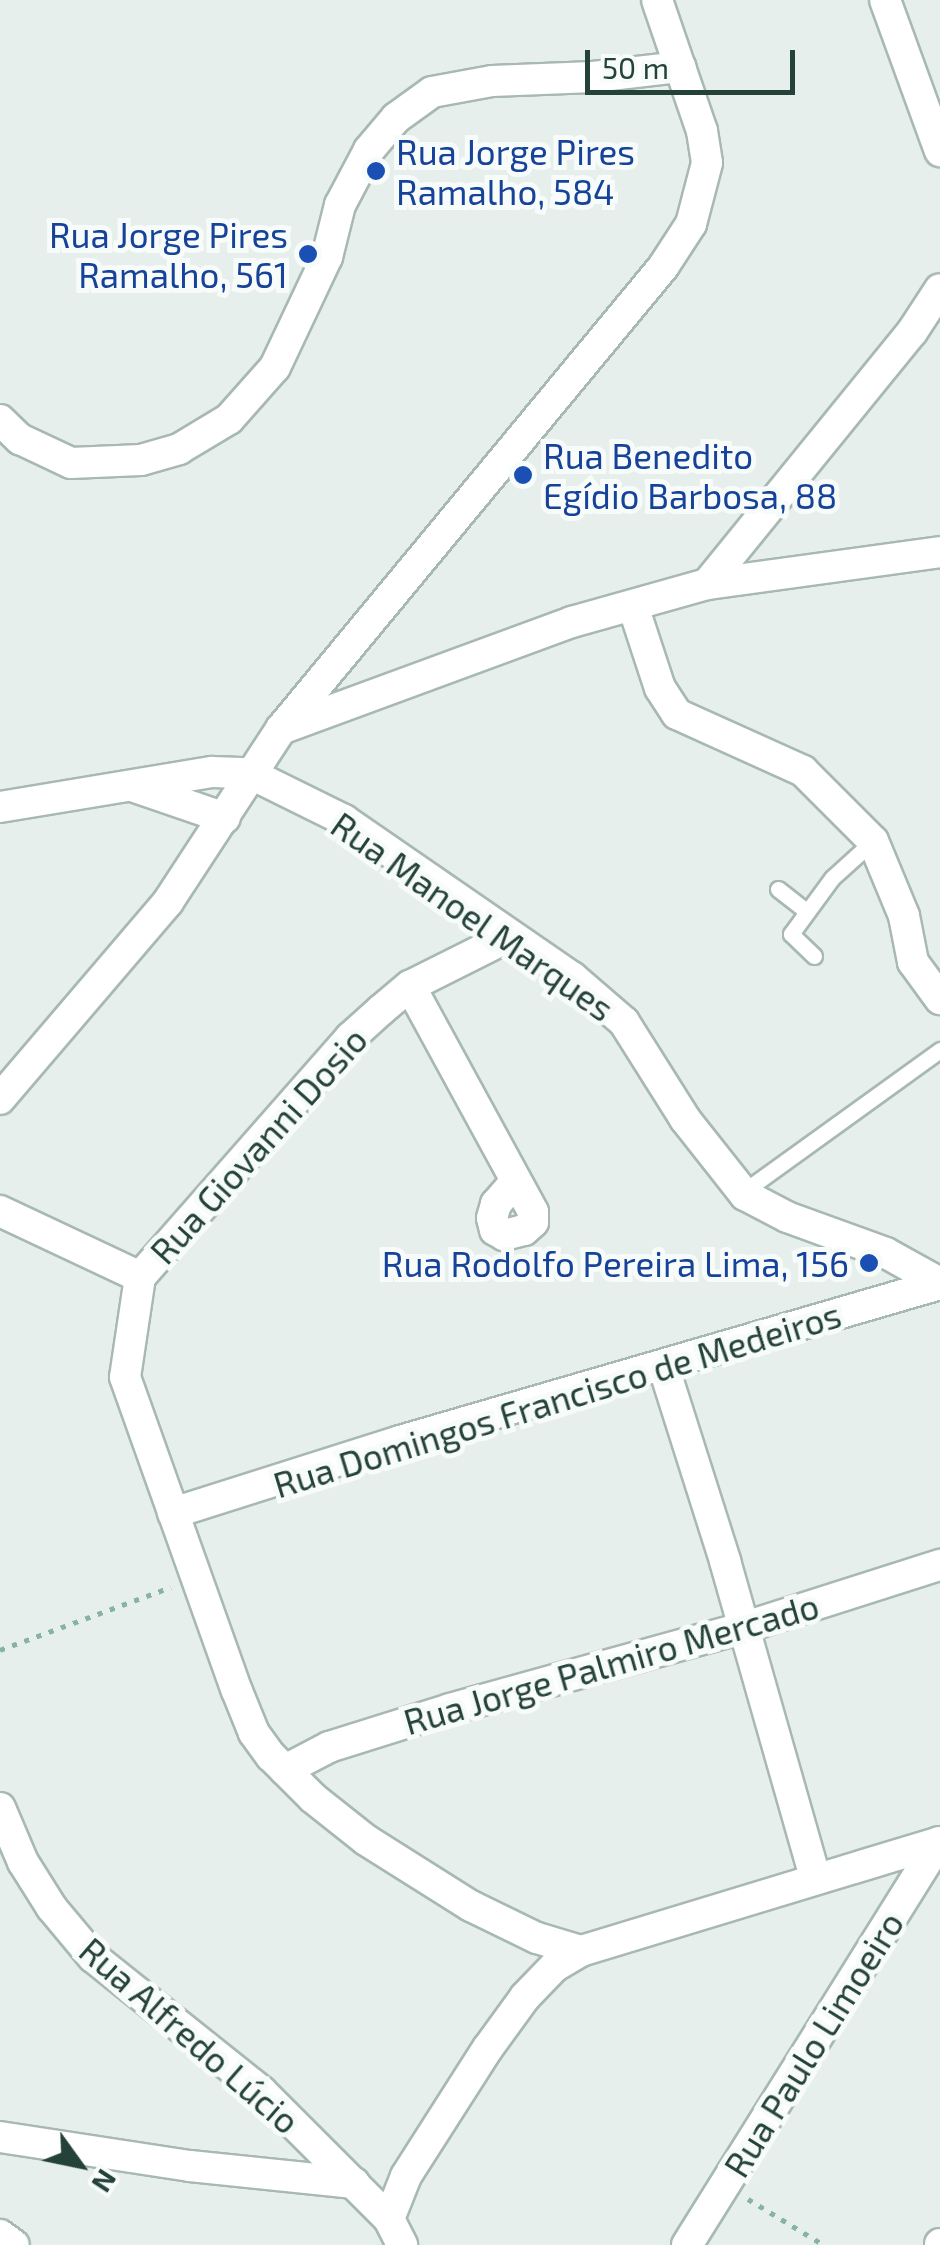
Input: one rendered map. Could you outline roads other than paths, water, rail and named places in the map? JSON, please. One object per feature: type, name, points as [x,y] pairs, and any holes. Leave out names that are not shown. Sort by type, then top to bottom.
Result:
[{"type":"street","points":[[0,1099],[168,902],[281,730],[663,267],[691,224],[708,163],[702,131],[656,0]]},
{"type":"street","points":[[885,0],[940,152]]},
{"type":"street","points":[[0,420],[20,438],[71,463],[141,460],[178,449],[230,418],[276,367],[327,257],[340,204],[369,150],[396,118],[432,92],[492,81],[593,77],[680,67]]},
{"type":"street","points":[[707,584],[912,332],[940,289]]},
{"type":"street","points":[[281,730],[572,622],[707,584],[940,552]]},
{"type":"street","points":[[633,606],[660,688],[677,714],[803,771],[873,840],[904,916],[913,962],[940,999]]},
{"type":"street","points":[[0,807],[212,772],[249,774]]},
{"type":"street","name":"Rua Manoel Marques","points":[[249,774],[344,820],[572,976],[624,1022],[701,1141],[743,1192]]},
{"type":"street","points":[[132,786],[225,818]]},
{"type":"street","name":"Rua Giovanni Dosio","points":[[0,1211],[140,1277],[350,1038],[410,986],[510,936]]},
{"type":"street","points":[[410,986],[514,1183]]},
{"type":"street","points":[[743,1192],[787,1217],[886,1254],[940,1283]]},
{"type":"street","points":[[140,1277],[125,1377],[254,1732],[312,1798],[409,1868],[537,1938],[581,1951]]},
{"type":"street","name":"Rua Domingos Francisco de Medeiros","points":[[173,1514],[940,1283]]},
{"type":"street","points":[[663,1365],[816,1878]]},
{"type":"street","name":"Rua Jorge Palmiro Mercado","points":[[285,1770],[328,1748],[450,1709],[742,1628],[940,1565]]},
{"type":"street","name":"Rua Alfredo Lúcio","points":[[0,1808],[23,1862],[52,1908],[93,1956],[248,2079],[354,2183],[401,2237]]},
{"type":"street","points":[[401,2237],[406,2176],[488,2048],[525,1997],[554,1968],[581,1951],[940,1842]]},
{"type":"street","name":"Rua Paulo Limoeiro","points":[[687,2245],[940,1842]]},
{"type":"street","points":[[0,2138],[190,2166],[354,2183]]},
{"type":"street","points":[[0,2235],[14,2245]]},
{"type":"lane","points":[[814,956],[792,934],[841,868],[873,840]]},
{"type":"lane","points":[[778,888],[806,912]]},
{"type":"lane","points":[[743,1192],[940,1050]]},
{"type":"place","name":"Rua Jorge Pires Ramalho, 584","points":[[376,171]]},
{"type":"place","name":"Rua Jorge Pires Ramalho, 561","points":[[308,254]]},
{"type":"place","name":"Rua Benedito Egídio Barbosa, 88","points":[[523,475]]},
{"type":"place","name":"Rua Rodolfo Pereira Lima, 156","points":[[869,1263]]}]
